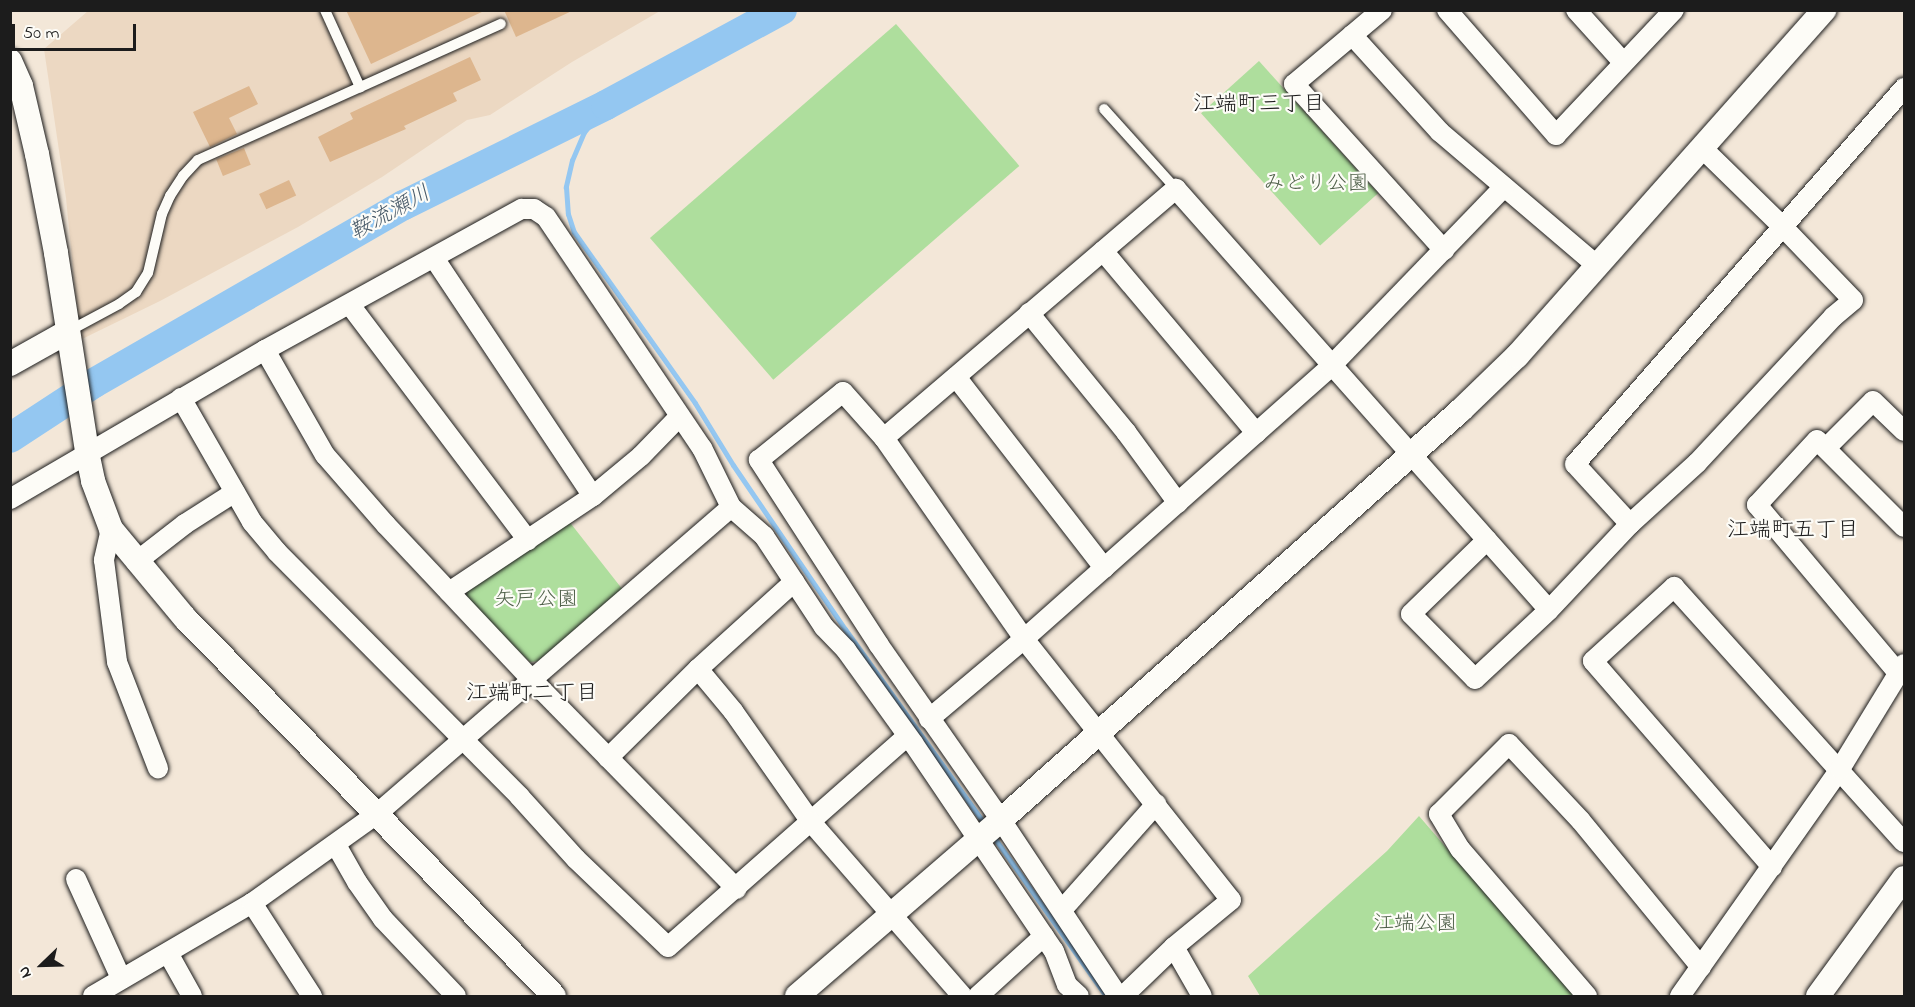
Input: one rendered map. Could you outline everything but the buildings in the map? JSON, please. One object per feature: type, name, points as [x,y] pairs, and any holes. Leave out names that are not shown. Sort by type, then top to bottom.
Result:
[{"type":"street","points":[[1382,10],[1294,84],[1444,250]]},
{"type":"street","points":[[1447,10],[1556,135],[1674,10]]},
{"type":"street","points":[[1576,10],[1623,62]]},
{"type":"street","points":[[797,996],[989,830],[1413,454],[1517,356],[1596,265],[1703,149],[1818,13]]},
{"type":"street","points":[[1352,35],[1440,132],[1596,265]]},
{"type":"street","points":[[10,61],[21,86],[37,154],[56,254],[68,342],[93,481],[111,529],[136,562],[185,618],[378,813],[504,948],[554,996]]},
{"type":"street","points":[[1630,524],[1575,464],[1905,88]]},
{"type":"street","points":[[1487,540],[1411,614],[1475,679],[1549,610],[1630,524],[1697,463],[1833,317],[1853,300],[1784,227],[1703,149]]},
{"type":"street","points":[[929,719],[1024,639],[1331,366],[1370,322],[1504,187]]},
{"type":"street","points":[[884,438],[1176,189],[1549,610]]},
{"type":"street","points":[[10,499],[87,447],[181,398],[522,209],[534,209],[546,217],[702,448],[731,507],[764,536],[824,627],[846,650],[907,736],[1062,910],[1118,996]]},
{"type":"street","points":[[1102,251],[1256,434]]},
{"type":"street","points":[[434,258],[593,496]]},
{"type":"street","points":[[350,305],[528,540]]},
{"type":"street","points":[[1029,313],[1126,432],[1178,503]]},
{"type":"street","points":[[10,364],[68,342]]},
{"type":"street","points":[[265,350],[325,455],[532,681],[737,889]]},
{"type":"street","points":[[956,377],[1104,568]]},
{"type":"street","points":[[1079,996],[1067,985],[1054,951],[929,719],[759,460],[843,393],[884,438],[1024,639],[1231,900],[1174,947],[1123,996]]},
{"type":"street","points":[[181,398],[252,522],[277,552],[464,740],[576,859],[668,947],[737,889],[907,736]]},
{"type":"street","points":[[1826,448],[1873,401],[1905,430]]},
{"type":"street","points":[[449,592],[593,496],[641,456],[679,417]]},
{"type":"street","points":[[1680,996],[1840,769],[1902,669],[1757,505],[1817,440],[1905,527]]},
{"type":"street","points":[[136,562],[185,524],[235,492]]},
{"type":"street","points":[[93,996],[252,903],[378,813],[731,507]]},
{"type":"street","points":[[111,529],[104,560],[117,662],[158,768]]},
{"type":"street","points":[[608,758],[698,669],[794,582]]},
{"type":"street","points":[[1772,867],[1593,661],[1674,587],[1905,842]]},
{"type":"street","points":[[698,669],[733,711],[811,822],[962,996]]},
{"type":"street","points":[[1587,996],[1460,849],[1439,814],[1509,744],[1581,821],[1701,967]]},
{"type":"street","points":[[1062,910],[1156,804]]},
{"type":"street","points":[[336,845],[357,882],[383,919],[444,992]]},
{"type":"street","points":[[1818,996],[1905,878]]},
{"type":"street","points":[[76,879],[121,978]]},
{"type":"street","points":[[252,903],[312,996]]},
{"type":"street","points":[[978,996],[1044,936]]},
{"type":"street","points":[[1174,947],[1202,996]]},
{"type":"street","points":[[168,953],[192,996]]},
{"type":"lane","points":[[325,10],[360,87]]},
{"type":"lane","points":[[68,342],[136,291],[148,273],[162,214],[170,196],[183,176],[198,160],[501,24]]},
{"type":"lane","points":[[1104,109],[1176,189]]},
{"type":"shaded area","points":[[88,11],[660,11],[572,62],[490,115],[467,120],[382,177],[298,227],[160,301],[80,340],[66,198],[44,49]]},
{"type":"green space","points":[[896,24],[1019,166],[773,380],[650,238]]},
{"type":"green space","name":"みどり公園","points":[[1259,61],[1378,193],[1320,245],[1201,113]]},
{"type":"green space","name":"矢戸公園","points":[[568,520],[623,590],[540,661],[530,662],[466,600],[467,587]]},
{"type":"green space","name":"江端公園","points":[[1419,816],[1574,996],[1260,996],[1248,976],[1387,851]]},
{"type":"waterway","name":"鞍流瀬川","points":[[10,438],[94,383],[404,205],[606,105],[782,10]]},
{"type":"waterway","points":[[606,105],[584,132],[572,160],[566,187],[568,214],[574,232],[695,403],[733,465],[845,629],[986,826]]},
{"type":"waterway","points":[[993,836],[1106,996]]},
{"type":"district","name":"江端町三丁目","points":[[1259,106]]},
{"type":"district","name":"江端町五丁目","points":[[1793,532]]},
{"type":"district","name":"江端町二丁目","points":[[532,695]]}]
